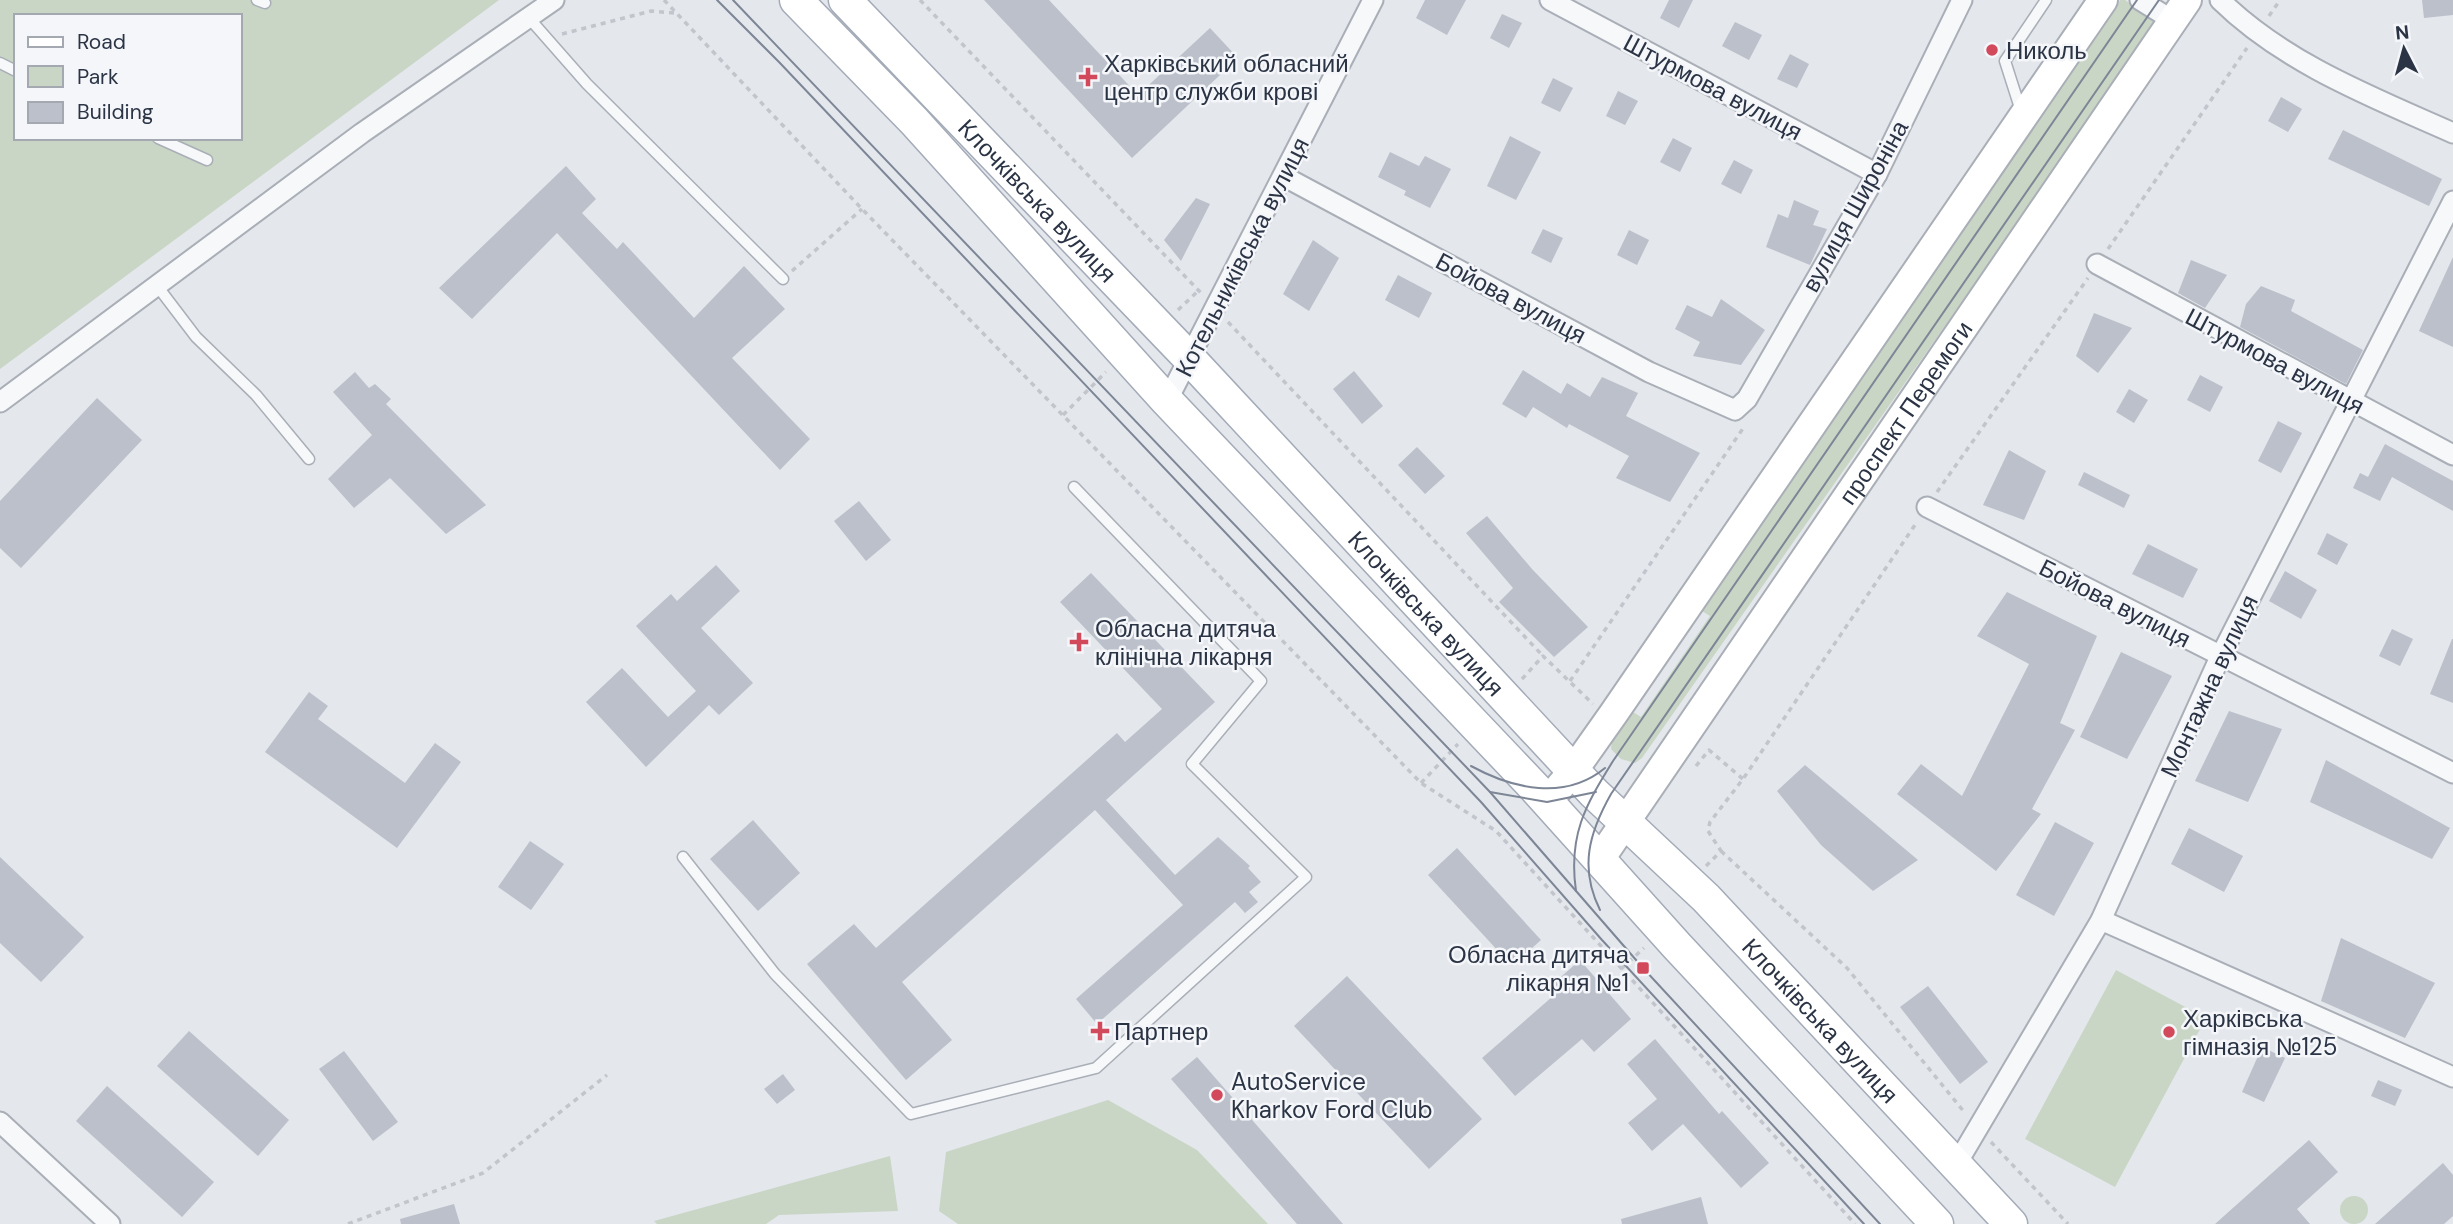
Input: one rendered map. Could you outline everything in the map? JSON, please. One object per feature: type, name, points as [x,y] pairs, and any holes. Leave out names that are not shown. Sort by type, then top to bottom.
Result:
[{"type":"main road","name":"Клочківська вулиця","points":[[796,0],[914,121],[1167,401],[1547,802],[1677,946],[1937,1224]]},
{"type":"main road","name":"Клочківська вулиця","points":[[845,0],[1189,358],[1624,825],[1706,898],[2011,1224]]},
{"type":"main road","points":[[1547,802],[1573,771],[2103,0]]},
{"type":"main road","name":"проспект Перемоги","points":[[1600,859],[2180,10]]},
{"type":"street","points":[[0,402],[158,288],[362,133],[554,0]]},
{"type":"street","name":"Котельниківська вулиця","points":[[1167,401],[1213,307],[1285,177],[1373,0]]},
{"type":"street","name":"Штурмова вулиця","points":[[1550,0],[1877,174]]},
{"type":"street","name":"вулиця Широніна","points":[[1740,408],[1877,174],[1962,0]]},
{"type":"street","points":[[2140,0],[2180,10]]},
{"type":"street","points":[[2220,0],[2258,33],[2358,90],[2453,133]]},
{"type":"street","name":"Бойова вулиця","points":[[1285,177],[1649,372],[1729,410],[1740,408]]},
{"type":"street","name":"Монтажна вулиця","points":[[1956,1165],[2101,920],[2220,657],[2453,201]]},
{"type":"street","name":"Штурмова вулиця","points":[[2098,264],[2351,403],[2453,455]]},
{"type":"street","name":"Бойова вулиця","points":[[1927,507],[2220,657],[2453,772]]},
{"type":"street","points":[[2101,920],[2453,1077]]},
{"type":"street","points":[[0,1122],[110,1224]]},
{"type":"lane","points":[[2022,116],[2005,61],[2046,0]]},
{"type":"lane","points":[[529,18],[587,84],[783,279]]},
{"type":"lane","points":[[162,140],[207,160]]},
{"type":"lane","points":[[158,288],[195,337],[256,395],[309,459]]},
{"type":"lane","points":[[683,857],[775,974],[911,1114],[1096,1068],[1306,877],[1192,764],[1261,681],[1074,487]]},
{"type":"path","points":[[664,0],[862,209],[1421,783],[1496,831],[1855,1224]]},
{"type":"path","points":[[920,0],[1543,656],[1596,708]]},
{"type":"path","points":[[2068,1224],[1978,1129],[1847,968],[1721,851],[1708,831],[1710,822],[1743,779],[1927,507],[2280,0]]},
{"type":"path","points":[[547,38],[651,11],[676,14]]},
{"type":"path","points":[[792,272],[862,209]]},
{"type":"path","points":[[1174,313],[1198,291]]},
{"type":"path","points":[[1063,415],[1112,366]]},
{"type":"path","points":[[1520,681],[1543,656]]},
{"type":"path","points":[[1421,783],[1464,738]]},
{"type":"path","points":[[1696,766],[1709,750],[1743,779]]},
{"type":"path","points":[[1706,866],[1721,851]]},
{"type":"path","points":[[1621,969],[1650,943]]},
{"type":"path","points":[[348,1224],[482,1173],[607,1075]]},
{"type":"green space","points":[[0,0],[499,0],[0,369]]},
{"type":"green space","points":[[2120,0],[2125,0],[2158,22],[1642,758],[1635,763],[1621,759],[1611,749],[1612,740],[1633,712],[1641,717],[1710,616],[1702,611]]},
{"type":"green space","points":[[2116,970],[2206,1018],[2115,1187],[2025,1139]]},
{"type":"green space","points":[[1108,1100],[1197,1150],[1268,1224],[958,1224],[939,1211],[946,1152]]},
{"type":"green space","points":[[890,1156],[898,1211],[779,1215],[766,1224],[657,1224],[654,1221]]},
{"type":"green space","points":[[2354,1196],[2364,1200],[2368,1210],[2364,1220],[2354,1224],[2344,1220],[2340,1210],[2344,1200]]},
{"type":"building","name":"Харківський обласний центр служби крові","points":[[984,0],[1049,0],[1138,95],[1210,28],[1238,58],[1132,158]]},
{"type":"building","points":[[1425,0],[1466,0],[1447,35],[1416,18]]},
{"type":"building","points":[[1669,0],[1693,0],[1679,28],[1660,18]]},
{"type":"building","points":[[2422,0],[2453,0],[2453,15],[2424,18]]},
{"type":"building","points":[[1502,14],[1522,23],[1509,48],[1490,38]]},
{"type":"building","points":[[1735,22],[1762,35],[1749,60],[1722,46]]},
{"type":"building","points":[[1790,54],[1809,64],[1797,88],[1777,79]]},
{"type":"building","points":[[1553,78],[1573,88],[1560,112],[1541,103]]},
{"type":"building","points":[[1618,91],[1638,101],[1625,125],[1606,116]]},
{"type":"building","points":[[2281,97],[2302,109],[2288,132],[2268,121]]},
{"type":"building","points":[[2343,130],[2442,179],[2429,206],[2328,159]]},
{"type":"building","points":[[1510,136],[1541,152],[1516,200],[1487,186]]},
{"type":"building","points":[[1673,138],[1692,148],[1680,172],[1660,162]]},
{"type":"building","points":[[1390,152],[1419,166],[1425,156],[1451,169],[1430,208],[1404,195],[1406,191],[1378,177]]},
{"type":"building","points":[[1734,160],[1753,170],[1741,194],[1721,184]]},
{"type":"building","points":[[566,166],[596,199],[582,213],[617,249],[623,242],[694,318],[744,266],[785,309],[732,358],[810,439],[780,470],[557,233],[472,319],[439,288]]},
{"type":"building","points":[[1196,198],[1210,204],[1181,261],[1164,240]]},
{"type":"building","points":[[1794,200],[1819,211],[1813,225],[1827,229],[1810,265],[1766,247],[1778,214],[1788,218]]},
{"type":"building","points":[[1543,229],[1563,238],[1551,263],[1531,253]]},
{"type":"building","points":[[1629,230],[1649,240],[1637,265],[1617,255]]},
{"type":"building","points":[[1313,240],[1339,258],[1309,311],[1283,294]]},
{"type":"building","points":[[2453,257],[2453,347],[2419,331]]},
{"type":"building","points":[[2191,260],[2227,275],[2205,308],[2178,293]]},
{"type":"building","points":[[1398,275],[1432,293],[1419,318],[1385,300]]},
{"type":"building","points":[[2261,286],[2295,300],[2291,311],[2363,350],[2346,384],[2240,327],[2246,304]]},
{"type":"building","points":[[1721,299],[1765,330],[1741,365],[1693,356],[1700,342],[1675,329],[1687,305],[1712,317]]},
{"type":"building","points":[[2094,313],[2132,328],[2098,373],[2076,356]]},
{"type":"building","points":[[1523,370],[1561,394],[1567,383],[1590,397],[1602,377],[1638,393],[1626,416],[1700,453],[1670,502],[1616,478],[1629,456],[1569,424],[1567,428],[1533,407],[1526,418],[1502,404]]},
{"type":"building","points":[[1354,371],[1383,406],[1362,424],[1333,389]]},
{"type":"building","points":[[355,372],[369,388],[375,384],[391,399],[386,404],[486,505],[446,534],[390,478],[354,508],[328,479],[372,435],[333,392]]},
{"type":"building","points":[[2200,375],[2223,387],[2210,412],[2187,400]]},
{"type":"building","points":[[2129,389],[2148,400],[2134,423],[2116,412]]},
{"type":"building","points":[[97,398],[142,440],[21,568],[0,548],[0,501]]},
{"type":"building","points":[[2278,421],[2302,433],[2281,473],[2258,461]]},
{"type":"building","points":[[2385,444],[2453,481],[2453,511],[2392,477],[2380,501],[2353,488],[2360,473],[2368,477]]},
{"type":"building","points":[[1417,447],[1445,476],[1425,494],[1398,465]]},
{"type":"building","points":[[2009,450],[2046,471],[2024,520],[1983,505]]},
{"type":"building","points":[[2084,472],[2130,495],[2124,508],[2078,485]]},
{"type":"building","points":[[859,501],[891,540],[866,561],[834,521]]},
{"type":"building","points":[[1487,516],[1532,569],[1588,627],[1554,657],[1499,602],[1513,588],[1466,533]]},
{"type":"building","points":[[2327,533],[2348,544],[2337,565],[2317,554]]},
{"type":"building","points":[[2148,544],[2198,569],[2183,598],[2132,574]]},
{"type":"building","points":[[716,565],[740,591],[701,628],[753,683],[719,715],[709,705],[646,767],[586,702],[622,668],[668,717],[696,691],[636,626],[671,594],[677,601]]},
{"type":"building","points":[[2285,571],[2317,590],[2301,619],[2269,601]]},
{"type":"building","points":[[1091,573],[1215,702],[1106,800],[1175,875],[1218,837],[1250,866],[1248,868],[1261,882],[1249,892],[1258,902],[1245,913],[1235,902],[1097,1024],[1076,999],[1183,905],[1095,810],[902,982],[952,1040],[906,1080],[807,964],[854,924],[876,948],[1117,733],[1125,742],[1162,709],[1060,602]]},
{"type":"building","points":[[2007,592],[2097,636],[2060,723],[2075,730],[2032,809],[2041,814],[1996,871],[1897,794],[1921,764],[1962,796],[2029,664],[1977,636]]},
{"type":"building","points":[[2392,629],[2413,639],[2400,666],[2379,656]]},
{"type":"building","points":[[2453,639],[2453,703],[2430,694]]},
{"type":"building","points":[[2121,652],[2172,676],[2127,759],[2080,737]]},
{"type":"building","points":[[309,692],[328,706],[318,719],[405,783],[435,743],[461,762],[397,848],[265,752]]},
{"type":"building","points":[[2229,711],[2282,729],[2248,802],[2195,781]]},
{"type":"building","points":[[2326,760],[2450,828],[2432,859],[2310,802]]},
{"type":"building","points":[[1805,765],[1918,860],[1873,891],[1821,845],[1777,791]]},
{"type":"building","points":[[753,820],[800,873],[758,911],[710,859]]},
{"type":"building","points":[[2055,822],[2094,843],[2054,916],[2016,895]]},
{"type":"building","points":[[2189,828],[2243,856],[2224,892],[2171,864]]},
{"type":"building","points":[[530,841],[564,864],[531,910],[498,887]]},
{"type":"building","points":[[1457,848],[1541,940],[1512,966],[1428,875]]},
{"type":"building","points":[[0,857],[84,937],[41,982],[0,943]]},
{"type":"building","points":[[2341,938],[2435,983],[2405,1038],[2321,1001]]},
{"type":"building","points":[[1580,960],[1631,1019],[1594,1052],[1582,1039],[1515,1096],[1482,1058],[1560,990],[1554,983]]},
{"type":"building","points":[[1347,976],[1482,1119],[1429,1169],[1294,1026]]},
{"type":"building","points":[[1928,986],[1988,1062],[1960,1084],[1900,1007]]},
{"type":"building","points":[[189,1031],[289,1120],[258,1156],[157,1066]]},
{"type":"building","points":[[1655,1039],[1719,1114],[1722,1111],[1769,1163],[1741,1188],[1683,1124],[1652,1151],[1628,1123],[1657,1099],[1627,1064]]},
{"type":"building","points":[[2262,1047],[2285,1058],[2264,1102],[2242,1092]]},
{"type":"building","points":[[344,1051],[398,1122],[373,1141],[319,1069]]},
{"type":"building","points":[[1197,1057],[1343,1224],[1297,1224],[1171,1079]]},
{"type":"building","points":[[783,1074],[795,1090],[777,1104],[764,1089]]},
{"type":"building","points":[[2378,1080],[2402,1090],[2395,1106],[2371,1096]]},
{"type":"building","points":[[107,1086],[214,1182],[182,1217],[76,1121]]},
{"type":"building","points":[[2309,1140],[2338,1172],[2297,1209],[2310,1224],[2215,1224]]},
{"type":"building","points":[[2443,1163],[2453,1175],[2453,1216],[2444,1224],[2375,1224]]},
{"type":"building","points":[[1701,1197],[1708,1224],[1622,1224],[1621,1219]]},
{"type":"building","points":[[454,1204],[460,1224],[401,1224],[400,1219]]},
{"type":"tram line","points":[[717,0],[779,62],[1481,802],[1602,940],[1864,1224]]},
{"type":"tram line","points":[[733,0],[1490,792],[1643,968],[1880,1224]]},
{"type":"tram line","points":[[1576,891],[1574,854],[1581,822],[1613,761],[2137,0]]},
{"type":"tram line","points":[[1600,910],[1590,880],[1589,851],[1597,823],[1611,794],[2159,0]]},
{"type":"tram line","points":[[1471,766],[1504,781],[1539,788],[1573,785],[1605,768]]},
{"type":"tram line","points":[[1490,792],[1547,802],[1596,792]]},
{"type":"place","name":"Николь","points":[[1992,50]]},
{"type":"place","name":"Харківський обласний центр служби крові","points":[[1088,77]]},
{"type":"place","name":"Обласна дитяча клінічна лікарня","points":[[1079,642]]},
{"type":"place","name":"Обласна дитяча лікарня №1","points":[[1643,968]]},
{"type":"place","name":"Партнер","points":[[1100,1031]]},
{"type":"place","name":"Харківська гімназія №125","points":[[2169,1032]]},
{"type":"place","name":"AutoService Kharkov Ford Club","points":[[1217,1095]]}]
